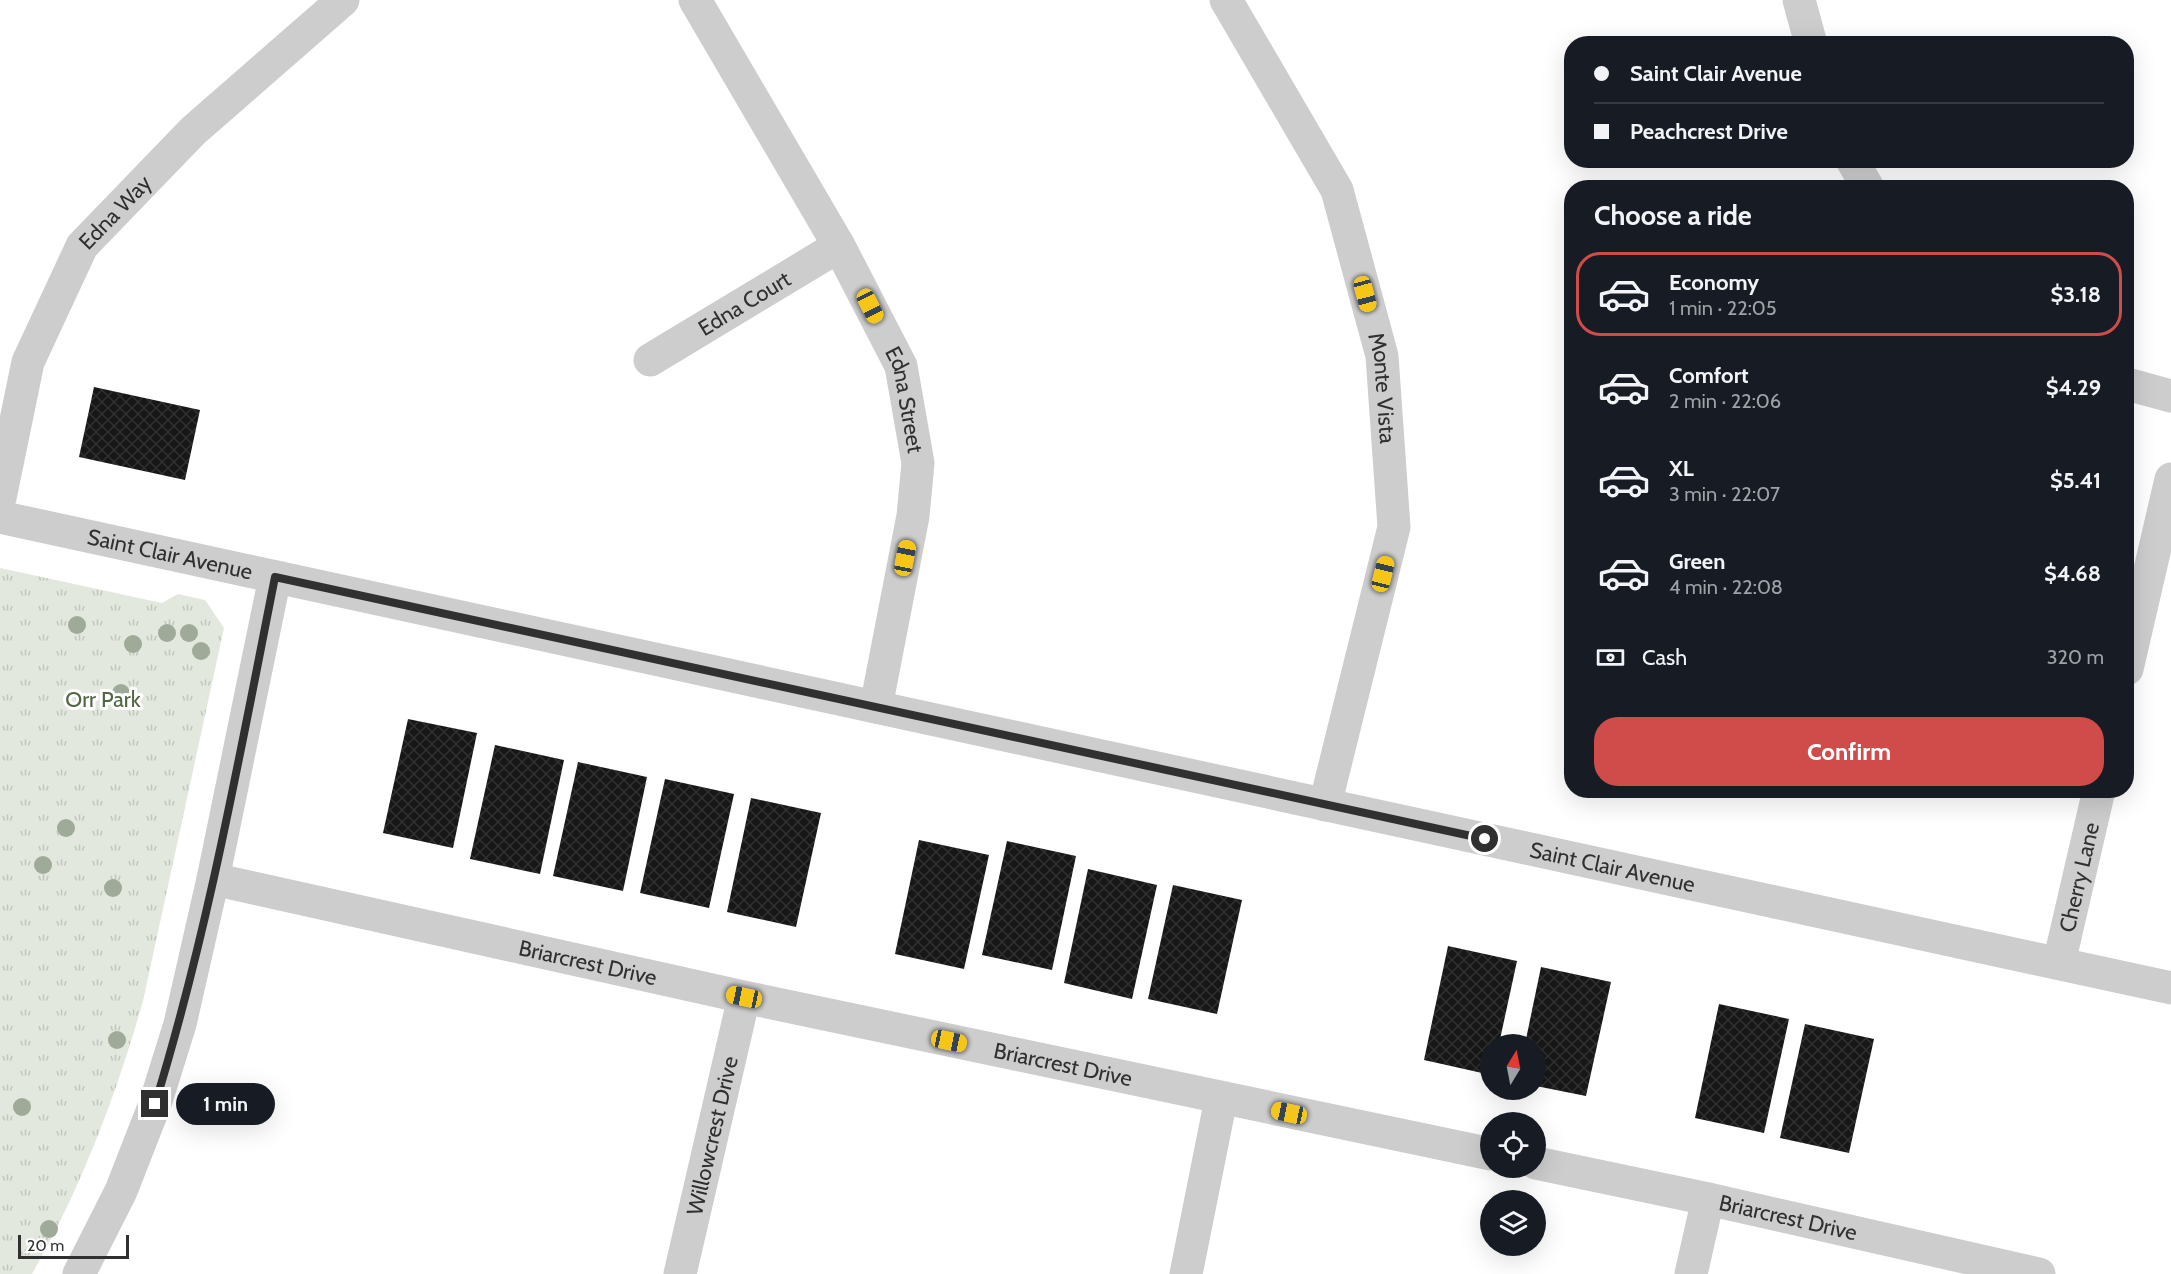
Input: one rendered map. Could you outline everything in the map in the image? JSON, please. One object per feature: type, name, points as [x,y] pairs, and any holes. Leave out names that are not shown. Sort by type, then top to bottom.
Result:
[{"type":"street","name":"Edna Way","points":[[0,498],[28,362],[82,246],[193,131],[343,0]]},
{"type":"street","name":"Edna Street","points":[[695,0],[839,246],[901,366],[918,463],[913,516],[876,707]]},
{"type":"street","name":"Monte Vista","points":[[1226,0],[1337,190],[1382,356],[1394,527],[1325,805]]},
{"type":"street","points":[[1798,0],[1809,36]]},
{"type":"street","name":"Edna Court","points":[[650,360],[839,246]]},
{"type":"street","points":[[2134,386],[2171,396]]},
{"type":"street","points":[[2134,639],[2171,479]]},
{"type":"street","name":"Saint Clair Avenue","points":[[0,517],[2171,988]]},
{"type":"street","points":[[79,1274],[121,1191],[155,1104],[180,1024],[213,879],[275,577]]},
{"type":"street","name":"Cherry Lane","points":[[2059,963],[2097,798]]},
{"type":"street","name":"Briarcrest Drive","points":[[213,879],[744,997],[1480,1152]]},
{"type":"street","name":"Willowcrest Drive","points":[[680,1274],[744,997]]},
{"type":"street","points":[[1186,1274],[1221,1099]]},
{"type":"street","name":"Briarcrest Drive","points":[[1546,1165],[1708,1198],[2039,1274]]},
{"type":"street","points":[[1691,1274],[1708,1198]]},
{"type":"green space","name":"Orr Park","points":[[0,568],[162,603],[178,594],[205,600],[224,628],[143,1001],[96,1141],[82,1175],[32,1274],[0,1274]]},
{"type":"building","points":[[94,387],[200,410],[185,480],[79,457]]},
{"type":"building","points":[[408,719],[477,733],[453,848],[383,833]]},
{"type":"building","points":[[495,745],[564,760],[540,874],[470,859]]},
{"type":"building","points":[[578,762],[647,777],[623,891],[553,876]]},
{"type":"building","points":[[665,779],[734,794],[709,908],[640,893]]},
{"type":"building","points":[[751,798],[821,813],[796,927],[727,912]]},
{"type":"building","points":[[919,840],[989,855],[964,969],[895,954]]},
{"type":"building","points":[[1007,841],[1076,856],[1052,970],[982,955]]},
{"type":"building","points":[[1088,869],[1157,885],[1132,999],[1064,983]]},
{"type":"building","points":[[1173,885],[1242,900],[1217,1014],[1148,999]]},
{"type":"building","points":[[1448,946],[1517,961],[1501,1034],[1480,1034],[1480,1073],[1424,1060]]},
{"type":"building","points":[[1541,967],[1611,982],[1586,1096],[1546,1088],[1546,1034],[1527,1034]]},
{"type":"building","points":[[1719,1004],[1789,1019],[1764,1133],[1695,1118]]},
{"type":"building","points":[[1805,1024],[1874,1039],[1849,1153],[1780,1138]]},
{"type":"route","points":[[155,1104],[180,1024],[213,879],[275,577],[1485,839]]}]
